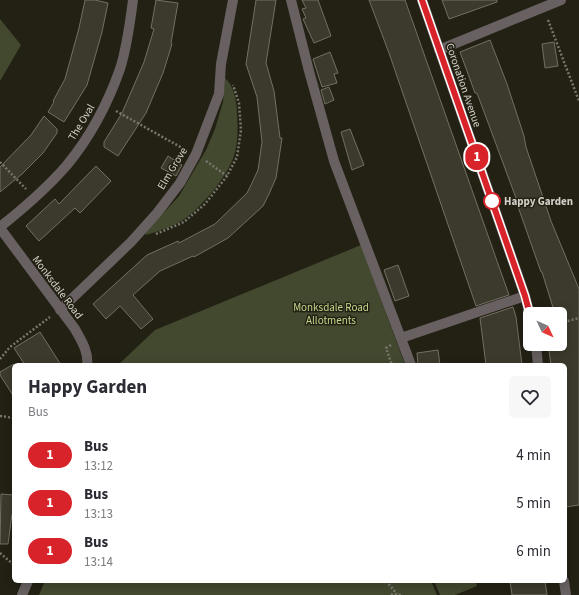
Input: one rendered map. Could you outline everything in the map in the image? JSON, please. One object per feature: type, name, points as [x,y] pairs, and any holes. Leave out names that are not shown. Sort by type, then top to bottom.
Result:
[{"type":"street","name":"The Oval","points":[[0,227],[35,197],[67,165],[88,136],[105,105],[120,68],[133,0]]},
{"type":"street","name":"Elm Grove","points":[[60,310],[131,242],[157,213],[180,183],[196,154],[219,94],[221,64],[233,0]]},
{"type":"street","points":[[291,0],[312,85],[334,161],[410,363]]},
{"type":"street","name":"Coronation Avenue","points":[[422,0],[528,307]]},
{"type":"street","points":[[439,50],[561,0]]},
{"type":"street","name":"Monksdale Road","points":[[0,227],[75,329],[84,346],[87,363]]},
{"type":"street","points":[[401,338],[525,296]]},
{"type":"street","points":[[537,351],[538,363]]},
{"type":"street","points":[[22,595],[27,583]]},
{"type":"street","points":[[564,583],[566,595]]},
{"type":"path","points":[[548,20],[579,101]]},
{"type":"path","points":[[131,242],[163,232],[184,222],[205,204],[227,176],[237,157],[241,130],[240,103],[232,81],[221,64]]},
{"type":"path","points":[[105,105],[185,150],[196,154],[227,176]]},
{"type":"path","points":[[0,162],[35,197]]},
{"type":"path","points":[[0,359],[10,347],[60,310]]},
{"type":"path","points":[[567,321],[579,318]]},
{"type":"path","points":[[0,416],[12,418]]},
{"type":"path","points":[[0,553],[12,563]]},
{"type":"path","points":[[388,583],[397,594]]},
{"type":"path","points":[[391,595],[401,595]]},
{"type":"green space","points":[[0,19],[21,45],[0,81]]},
{"type":"green space","points":[[225,78],[233,90],[237,109],[237,141],[231,164],[213,191],[190,215],[174,225],[146,235],[145,233],[179,196],[206,150],[215,129],[223,102]]},
{"type":"green space","name":"Monksdale Road Allotments","points":[[361,245],[404,363],[120,363],[155,330]]},
{"type":"green space","points":[[44,583],[432,583],[437,595],[39,595]]},
{"type":"green space","points":[[435,583],[476,583],[477,586],[455,595],[440,595]]},
{"type":"building","points":[[85,0],[95,0],[108,3],[102,32],[87,85],[64,122],[48,112],[65,79]]},
{"type":"building","points":[[156,0],[178,3],[172,44],[163,73],[146,113],[118,156],[104,147],[104,142],[122,113],[144,62],[154,29],[151,28]]},
{"type":"building","points":[[256,0],[276,0],[266,63],[274,91],[280,138],[282,138],[276,178],[269,194],[263,206],[228,238],[194,257],[193,256],[160,271],[133,295],[153,319],[141,329],[120,306],[106,319],[93,304],[147,255],[178,241],[179,243],[215,224],[247,193],[251,185],[258,170],[262,142],[257,97],[246,64]]},
{"type":"building","points":[[302,0],[318,0],[331,36],[314,43],[303,19],[306,18],[302,9],[306,8]]},
{"type":"building","points":[[369,0],[405,0],[509,295],[476,306],[389,53]]},
{"type":"building","points":[[442,0],[497,0],[497,2],[449,19]]},
{"type":"building","points":[[490,40],[507,84],[551,221],[579,289],[579,505],[567,507],[567,363],[551,363],[549,351],[567,351],[567,307],[553,307],[516,198],[477,93],[475,93],[460,52]]},
{"type":"building","points":[[554,42],[558,66],[545,68],[542,44]]},
{"type":"building","points":[[330,52],[338,73],[334,74],[337,83],[322,87],[313,59]]},
{"type":"building","points":[[329,87],[334,100],[325,104],[321,90]]},
{"type":"building","points":[[44,116],[57,129],[57,133],[43,153],[22,174],[0,192],[0,167],[31,135]]},
{"type":"building","points":[[350,129],[364,165],[352,170],[341,132]]},
{"type":"building","points":[[168,156],[182,165],[176,176],[161,168]]},
{"type":"building","points":[[96,166],[111,181],[80,213],[75,208],[39,241],[26,226],[55,199],[59,204]]},
{"type":"building","points":[[398,265],[409,296],[395,301],[384,270]]},
{"type":"building","points":[[513,307],[516,317],[522,363],[486,363],[480,318]]},
{"type":"building","points":[[40,332],[60,363],[24,363],[14,348]]},
{"type":"building","points":[[438,350],[440,363],[418,363],[417,353]]},
{"type":"building","points":[[12,365],[12,394],[0,375],[0,372]]},
{"type":"building","points":[[1,494],[12,495],[12,514],[8,544],[0,544]]},
{"type":"building","points":[[510,583],[545,583],[547,595],[512,595]]},
{"type":"bus line","name":"1","points":[[422,0],[528,307]]},
{"type":"place","name":"Happy Garden","points":[[492,201]]}]
